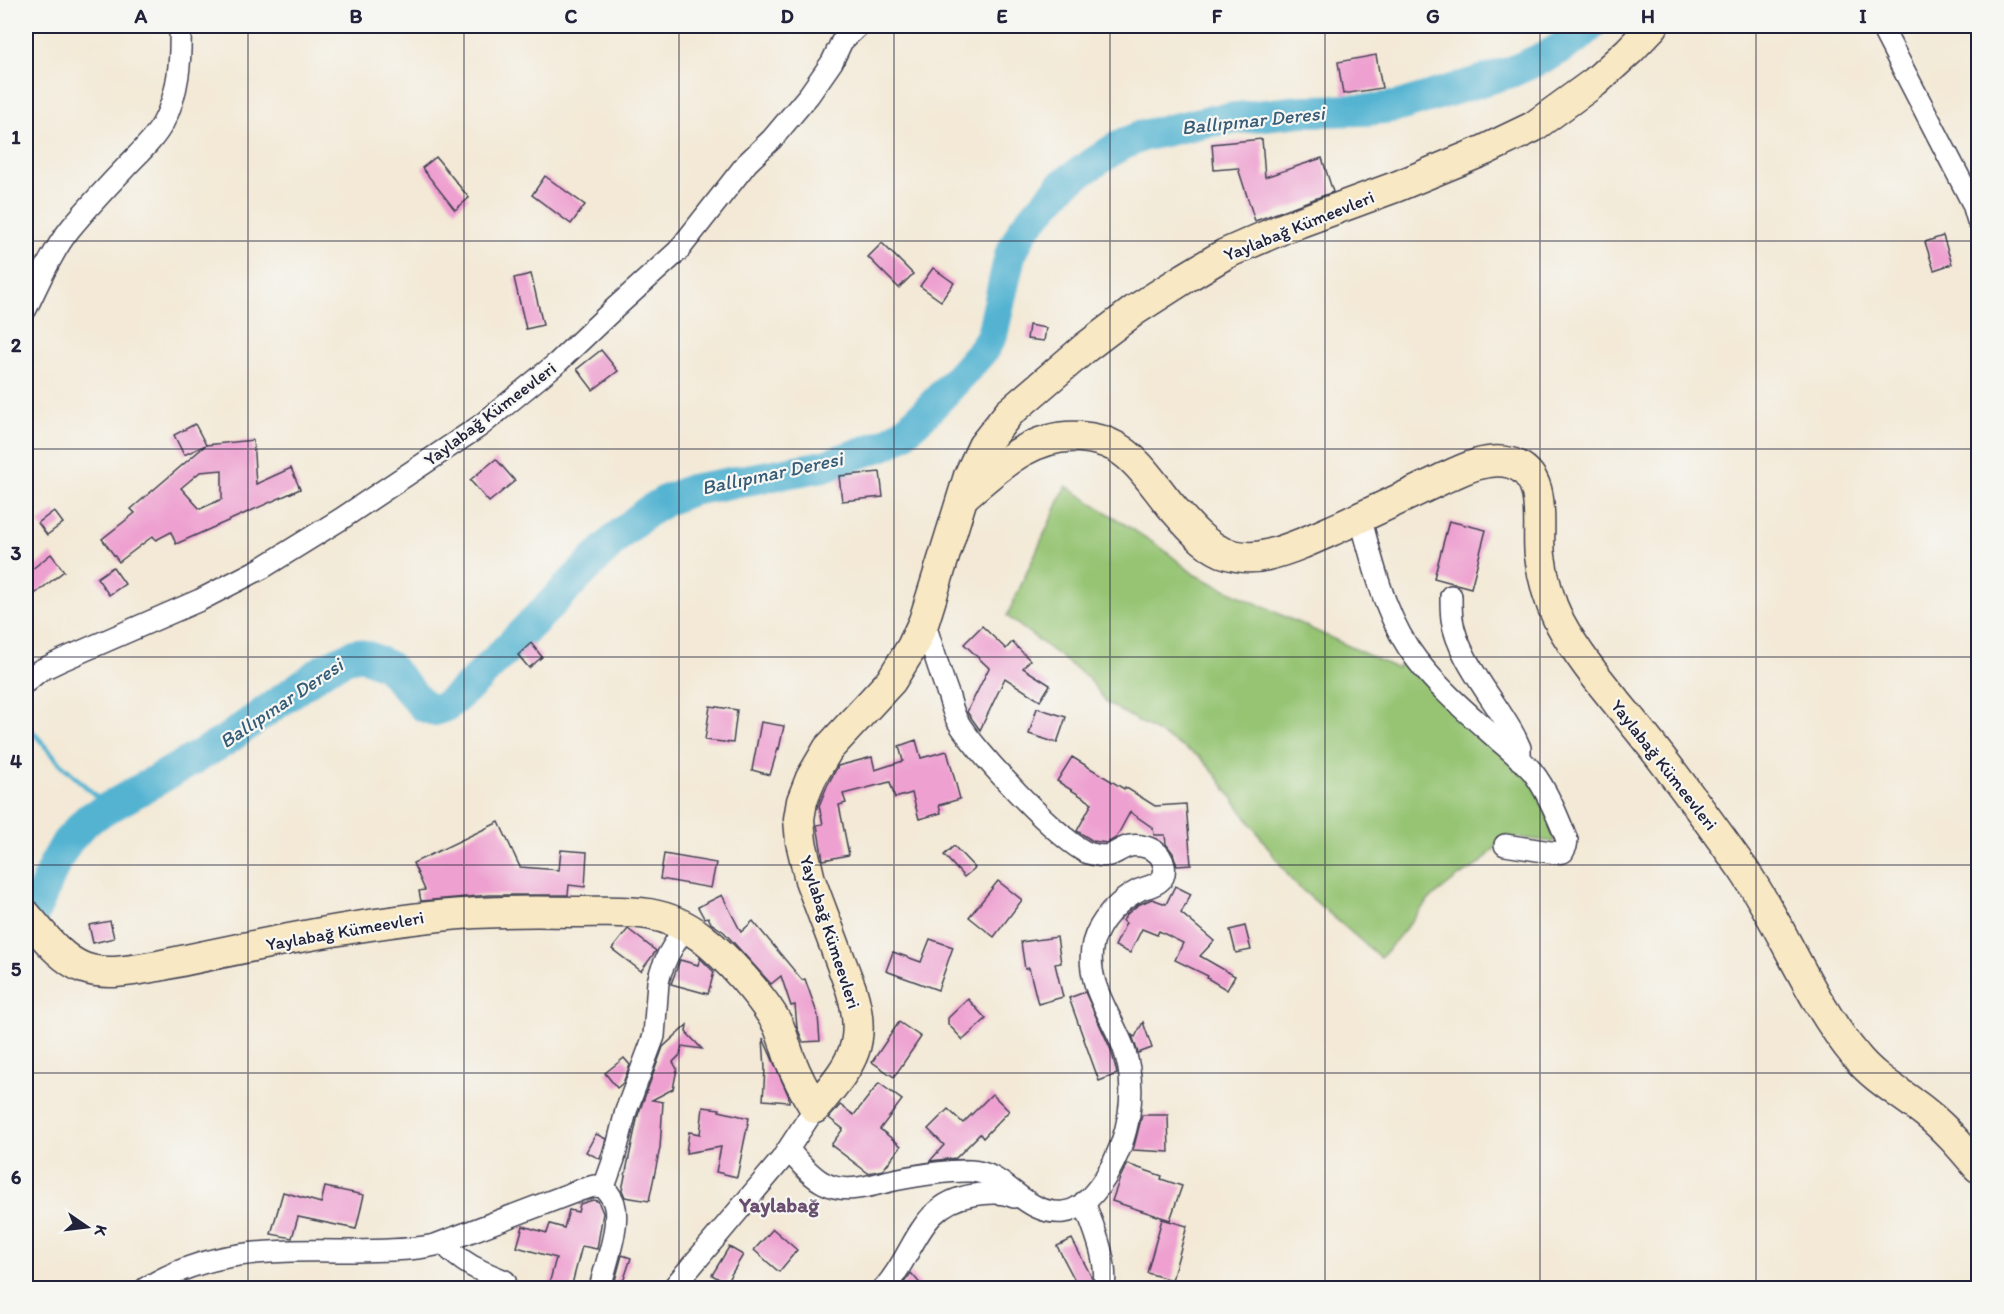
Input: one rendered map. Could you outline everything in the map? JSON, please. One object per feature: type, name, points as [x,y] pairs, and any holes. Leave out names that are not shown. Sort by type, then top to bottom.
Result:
[{"type":"street","points":[[26,309],[68,232],[99,195],[147,145],[163,124],[174,96],[181,62],[180,26]]},
{"type":"street","name":"Yaylabağ Kümeevleri","points":[[26,682],[39,671],[200,600],[262,568],[360,507],[480,426],[557,363],[678,251],[740,171],[772,139],[809,95],[832,62],[842,40],[858,26]]},
{"type":"street","name":"Yaylabağ Kümeevleri","points":[[673,1288],[765,1180],[853,1057],[858,1038],[856,1006],[810,880],[801,842],[799,819],[802,801],[811,778],[828,749],[891,681],[912,647],[924,621],[961,499],[982,446],[1009,413],[1085,348],[1135,310],[1225,254],[1284,228],[1409,182],[1533,127],[1595,82],[1653,26]]},
{"type":"street","points":[[1881,26],[1973,204],[1978,221]]},
{"type":"street","name":"Yaylabağ Kümeevleri","points":[[961,499],[1002,464],[1046,439],[1073,436],[1099,439],[1118,447],[1137,465],[1206,543],[1222,552],[1246,557],[1266,556],[1315,538],[1483,462],[1501,460],[1517,464],[1530,476],[1537,491],[1539,552],[1543,577],[1552,606],[1569,639],[1597,680],[1684,787],[1747,876],[1825,1011],[1856,1058],[1872,1074],[1925,1112],[1952,1136],[1978,1167]]},
{"type":"street","points":[[1360,517],[1388,609],[1408,647],[1454,700],[1533,772],[1567,840],[1563,852],[1557,854],[1505,845]]},
{"type":"street","points":[[1451,596],[1452,619],[1457,637],[1467,658],[1515,737],[1520,748],[1520,760]]},
{"type":"street","points":[[884,1288],[891,1281],[930,1216],[946,1204],[965,1196],[988,1192],[1008,1195],[1050,1212],[1067,1212],[1096,1192],[1112,1166],[1126,1128],[1132,1093],[1130,1071],[1122,1046],[1102,1004],[1092,976],[1091,950],[1096,933],[1104,919],[1137,891],[1158,882],[1162,877],[1164,866],[1162,858],[1155,851],[1146,847],[1130,846],[1110,855],[1100,855],[1086,852],[1054,829],[988,761],[957,720],[924,621]]},
{"type":"street","name":"Yaylabağ Kümeevleri","points":[[26,915],[50,942],[74,963],[96,971],[132,971],[348,929],[463,914],[538,911],[641,913],[668,917],[700,936],[722,956],[770,1012],[778,1025],[796,1074],[815,1108]]},
{"type":"street","points":[[604,1187],[614,1159],[626,1111],[654,1036],[661,970],[686,926]]},
{"type":"street","points":[[788,1150],[825,1184],[844,1189],[958,1171],[976,1171],[993,1178],[1030,1205]]},
{"type":"street","points":[[146,1288],[167,1275],[199,1263],[234,1254],[271,1251],[418,1249],[443,1243],[594,1186],[604,1187],[615,1206],[614,1229],[600,1288]]},
{"type":"street","points":[[1084,1202],[1103,1263],[1104,1288]]},
{"type":"street","points":[[443,1243],[456,1257],[470,1266],[505,1281]]},
{"type":"green space","points":[[1066,486],[1163,549],[1195,575],[1396,668],[1405,662],[1528,775],[1553,827],[1554,842],[1506,836],[1480,864],[1458,877],[1429,900],[1381,958],[1293,882],[1216,775],[1200,757],[1107,703],[1088,678],[1007,616]]},
{"type":"building","points":[[1376,55],[1382,88],[1343,94],[1338,62]]},
{"type":"building","points":[[1262,139],[1265,177],[1322,158],[1333,192],[1255,221],[1238,168],[1214,170],[1212,144]]},
{"type":"building","points":[[436,157],[469,198],[455,210],[422,168]]},
{"type":"building","points":[[545,176],[585,205],[571,224],[532,195]]},
{"type":"building","points":[[1943,236],[1952,264],[1934,270],[1925,242]]},
{"type":"building","points":[[882,243],[913,274],[899,288],[868,257]]},
{"type":"building","points":[[933,268],[954,283],[941,301],[920,286]]},
{"type":"building","points":[[531,274],[543,325],[526,329],[514,278]]},
{"type":"building","points":[[1029,325],[1046,328],[1044,341],[1027,339]]},
{"type":"building","points":[[601,350],[618,371],[593,390],[577,369]]},
{"type":"building","points":[[195,424],[206,445],[184,455],[174,435]]},
{"type":"building","points":[[253,440],[256,484],[291,468],[300,489],[176,544],[171,532],[156,540],[153,536],[119,562],[102,539],[135,513],[131,509],[206,445]],"holes":[[[222,470],[222,499],[200,509],[181,488],[200,472]]]},
{"type":"building","points":[[496,459],[515,481],[489,502],[470,480]]},
{"type":"building","points":[[880,472],[883,497],[842,501],[839,476]]},
{"type":"building","points":[[54,511],[63,523],[47,535],[38,523]]},
{"type":"building","points":[[1449,521],[1486,530],[1471,588],[1434,578]]},
{"type":"building","points":[[51,554],[64,571],[31,597],[26,589],[26,574]]},
{"type":"building","points":[[113,567],[125,584],[109,595],[97,578]]},
{"type":"building","points":[[982,626],[1006,649],[1012,642],[1030,660],[1023,668],[1050,685],[1040,701],[1005,678],[980,730],[967,712],[989,668],[964,644]]},
{"type":"building","points":[[531,643],[542,657],[529,668],[518,655]]},
{"type":"building","points":[[710,706],[737,710],[733,743],[705,740]]},
{"type":"building","points":[[1037,708],[1066,717],[1057,743],[1029,734]]},
{"type":"building","points":[[761,722],[784,726],[770,775],[752,770]]},
{"type":"building","points":[[916,740],[921,758],[947,751],[960,799],[939,805],[941,813],[919,819],[912,793],[895,798],[890,782],[843,794],[846,803],[839,805],[849,855],[823,860],[817,825],[823,824],[819,806],[838,766],[872,757],[875,770],[903,761],[899,746]]},
{"type":"building","points":[[1072,757],[1155,806],[1186,804],[1191,865],[1177,866],[1173,853],[1166,844],[1165,835],[1154,835],[1153,828],[1130,812],[1116,838],[1107,843],[1093,841],[1077,831],[1092,803],[1057,781]]},
{"type":"building","points":[[499,822],[520,867],[559,870],[561,850],[587,852],[585,887],[569,885],[568,895],[489,895],[421,901],[419,891],[425,890],[413,863]]},
{"type":"building","points":[[954,846],[975,868],[964,877],[944,855]]},
{"type":"building","points":[[664,854],[716,863],[711,888],[660,879]]},
{"type":"building","points":[[998,881],[1022,900],[994,937],[969,917]]},
{"type":"building","points":[[1175,886],[1191,894],[1181,913],[1214,941],[1200,956],[1235,976],[1227,990],[1207,978],[1208,976],[1175,960],[1183,943],[1159,931],[1157,935],[1142,929],[1130,953],[1115,946],[1126,923],[1123,921],[1126,915],[1138,905],[1152,899],[1166,904]]},
{"type":"building","points":[[722,895],[741,932],[753,921],[802,980],[805,979],[818,1016],[820,1041],[803,1042],[797,1027],[795,1005],[791,1006],[781,976],[771,984],[724,932],[711,923],[708,917],[704,918],[698,907]]},
{"type":"building","points":[[110,921],[114,938],[93,943],[89,925]]},
{"type":"building","points":[[1245,926],[1251,950],[1236,953],[1230,930]]},
{"type":"building","points":[[628,929],[656,951],[641,971],[612,949]]},
{"type":"building","points":[[1057,937],[1061,963],[1055,964],[1063,997],[1038,1004],[1029,968],[1025,969],[1021,942]]},
{"type":"building","points":[[930,939],[953,947],[938,990],[886,971],[893,952],[921,962]]},
{"type":"building","points":[[700,958],[714,972],[708,994],[671,984],[680,960],[698,965]]},
{"type":"building","points":[[1085,992],[1111,1050],[1117,1074],[1099,1081],[1069,998]]},
{"type":"building","points":[[968,999],[986,1019],[963,1040],[948,1024],[948,1018]]},
{"type":"building","points":[[899,1022],[921,1037],[894,1077],[872,1062]]},
{"type":"building","points":[[1143,1022],[1152,1048],[1138,1053],[1132,1035],[1135,1037]]},
{"type":"building","points":[[687,1025],[686,1032],[702,1049],[682,1046],[680,1055],[673,1062],[677,1069],[673,1089],[652,1100],[663,1102],[660,1148],[649,1201],[625,1197],[622,1190],[638,1115],[663,1047]]},
{"type":"building","points":[[763,1038],[789,1097],[789,1102],[763,1100],[765,1069]]},
{"type":"building","points":[[624,1058],[630,1065],[623,1083],[617,1088],[605,1073]]},
{"type":"building","points":[[879,1083],[902,1100],[880,1129],[901,1146],[883,1170],[868,1173],[831,1145],[843,1129],[829,1118],[840,1105],[854,1115]]},
{"type":"building","points":[[992,1094],[1009,1111],[983,1138],[980,1134],[956,1158],[930,1161],[944,1145],[928,1129],[948,1109],[963,1123]]},
{"type":"building","points":[[703,1107],[720,1109],[719,1111],[749,1118],[737,1177],[716,1172],[721,1147],[686,1153],[689,1132],[700,1134]]},
{"type":"building","points":[[1142,1115],[1168,1115],[1169,1152],[1133,1150]]},
{"type":"building","points":[[596,1134],[606,1139],[600,1159],[586,1152]]},
{"type":"building","points":[[1127,1164],[1162,1176],[1161,1179],[1182,1186],[1170,1220],[1112,1201]]},
{"type":"building","points":[[325,1187],[364,1195],[356,1229],[298,1217],[292,1238],[271,1234],[283,1192],[321,1203]]},
{"type":"building","points":[[593,1200],[598,1201],[603,1213],[597,1249],[582,1246],[571,1288],[548,1288],[556,1258],[517,1247],[523,1226],[547,1233],[550,1224],[564,1228],[569,1210],[578,1212],[580,1204]]},
{"type":"building","points":[[1162,1219],[1187,1226],[1172,1280],[1147,1273]]},
{"type":"building","points":[[773,1229],[797,1250],[779,1272],[754,1250]]},
{"type":"building","points":[[1072,1239],[1092,1278],[1092,1282],[1079,1288],[1057,1246]]},
{"type":"building","points":[[729,1247],[743,1255],[726,1283],[712,1275]]},
{"type":"building","points":[[622,1255],[631,1258],[621,1288],[613,1288]]},
{"type":"building","points":[[911,1273],[924,1288],[900,1288]]},
{"type":"waterway","name":"Ballıpınar Deresi","points":[[26,932],[55,863],[67,842],[87,820],[223,742],[326,668],[356,654],[368,657],[388,666],[423,706],[434,710],[446,706],[473,683],[618,536],[647,512],[667,500],[691,490],[824,466],[886,444],[902,434],[960,376],[983,350],[992,335],[1010,255],[1024,228],[1064,183],[1119,146],[1142,136],[1209,121],[1301,111],[1368,110],[1399,106],[1511,72],[1549,55],[1577,38],[1590,26]]},
{"type":"waterway","points":[[26,724],[60,763],[109,808]]},
{"type":"district","name":"Yaylabağ","points":[[779,1205]]}]
